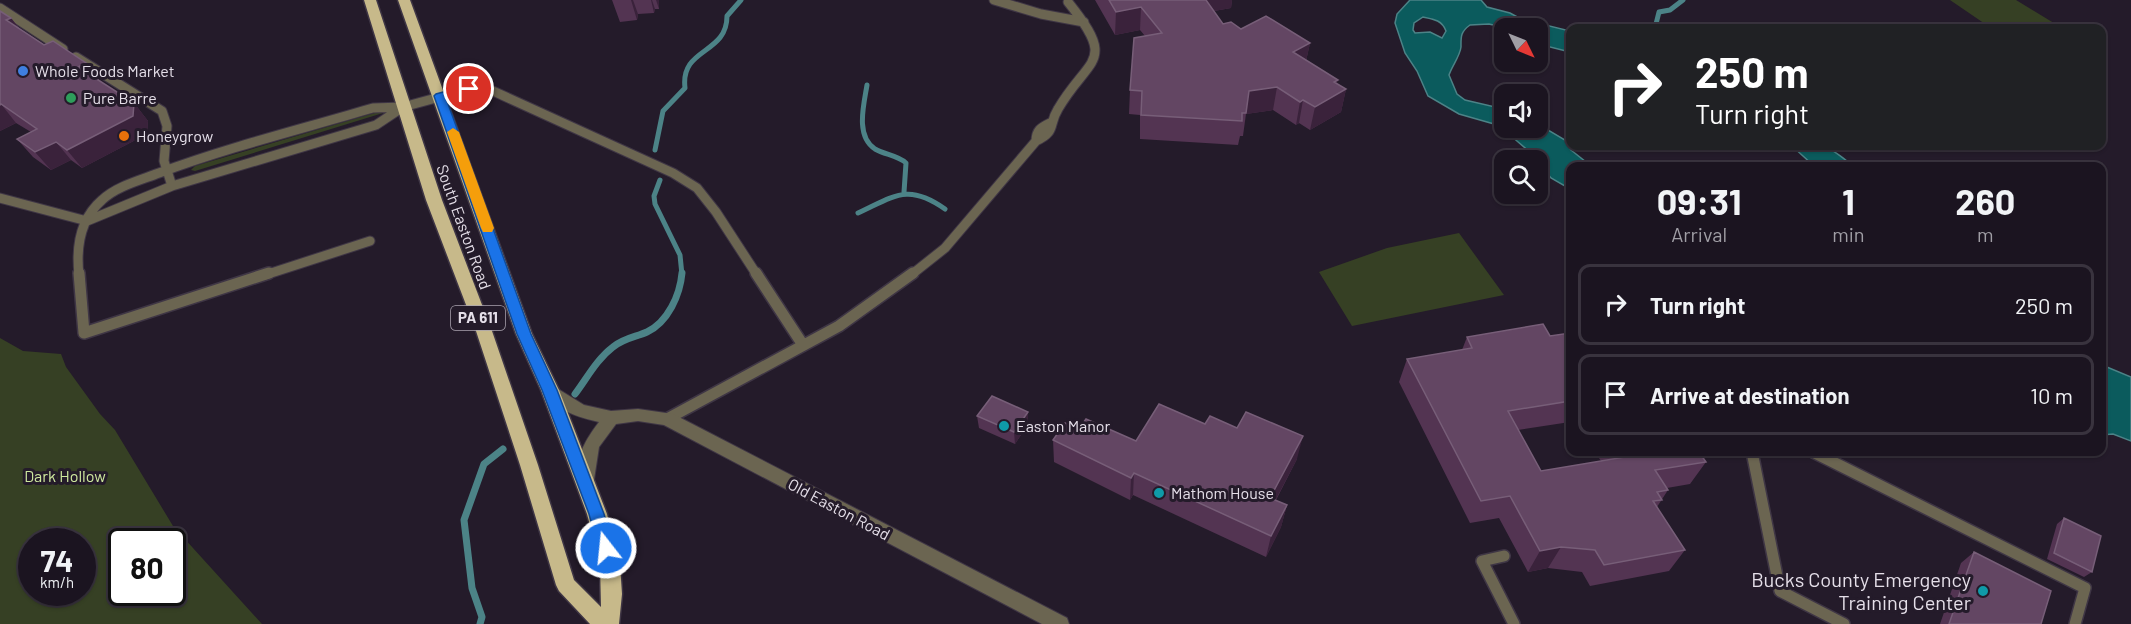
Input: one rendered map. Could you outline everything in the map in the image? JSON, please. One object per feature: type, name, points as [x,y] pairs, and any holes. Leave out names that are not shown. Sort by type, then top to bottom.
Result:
[{"type":"highway","name":"South Easton Road","points":[[370,0],[434,200],[484,331],[566,585],[603,624]]},
{"type":"highway","name":"South Easton Road","points":[[404,0],[524,334],[550,390],[597,514],[610,564],[612,594],[609,624]]},
{"type":"street","name":"Old Easton Road","points":[[550,390],[565,404],[580,411],[612,418],[638,415],[668,419],[1060,624]]},
{"type":"street","points":[[588,493],[586,462],[588,447],[612,418]]},
{"type":"lane","points":[[994,0],[1041,14],[1084,22]]},
{"type":"lane","points":[[668,419],[839,326],[945,248],[1036,141],[1047,136],[1052,130],[1052,122],[1057,110],[1094,62],[1096,48],[1084,22],[1068,2]]},
{"type":"lane","points":[[0,8],[162,111],[166,118],[164,157],[171,186]]},
{"type":"lane","points":[[370,241],[84,333],[77,256],[79,238],[90,213],[102,199],[125,186],[167,170],[373,108],[403,107],[469,89],[493,91],[674,173],[697,188],[716,212],[803,345]]},
{"type":"lane","points":[[0,198],[87,220],[171,186],[376,125],[403,107]]},
{"type":"lane","points":[[1753,456],[1780,591],[1844,624]]},
{"type":"lane","points":[[1822,456],[2085,588],[2075,624]]},
{"type":"lane","points":[[1504,556],[1482,561],[1514,624]]},
{"type":"green space","points":[[1950,0],[2016,0],[2055,24],[1985,24]]},
{"type":"green space","points":[[378,112],[383,113],[195,171],[191,170],[195,166]]},
{"type":"green space","points":[[1459,233],[1504,295],[1352,326],[1319,272],[1387,248]]},
{"type":"green space","name":"Dark Hollow","points":[[0,338],[23,351],[61,354],[66,367],[100,414],[115,430],[175,528],[108,528],[108,606],[186,606],[186,540],[262,624],[0,624]]},
{"type":"shaded area","points":[[1410,0],[1481,0],[1487,7],[1519,18],[1494,18],[1494,25],[1470,25],[1463,33],[1460,50],[1449,75],[1457,94],[1465,100],[1494,107],[1494,124],[1459,114],[1428,96],[1417,71],[1405,53],[1395,23],[1397,14]],"holes":[[[1423,17],[1442,24],[1446,31],[1442,38],[1430,32],[1415,33],[1413,30],[1414,23]]]},
{"type":"shaded area","points":[[1548,26],[1566,30],[1566,51],[1548,46]]},
{"type":"shaded area","points":[[1548,130],[1565,140],[1566,150],[1571,150],[1586,162],[1566,162],[1566,187],[1548,174],[1548,150],[1528,150],[1514,138],[1548,138]]},
{"type":"shaded area","points":[[1796,150],[1831,150],[1848,162],[1810,162]]},
{"type":"shaded area","points":[[2106,367],[2131,377],[2131,441],[2113,434],[2106,435]]},
{"type":"building","points":[[1109,0],[1206,0],[1223,24],[1231,22],[1241,29],[1266,16],[1310,43],[1293,52],[1338,80],[1334,82],[1346,89],[1315,107],[1303,100],[1300,102],[1277,87],[1249,91],[1246,113],[1242,113],[1242,121],[1141,115],[1142,91],[1130,90],[1134,38],[1162,33],[1141,7],[1116,12]]},
{"type":"building","points":[[0,11],[11,18],[6,20],[44,45],[53,41],[86,63],[78,67],[134,103],[133,116],[67,150],[56,142],[35,152],[17,139],[37,129],[0,105]]},
{"type":"building","points":[[1543,324],[1550,336],[1566,334],[1566,402],[1508,411],[1541,471],[1624,456],[1702,456],[1706,462],[1655,470],[1668,490],[1657,492],[1662,500],[1653,501],[1685,550],[1604,565],[1595,550],[1561,547],[1540,551],[1510,496],[1481,501],[1407,359],[1472,348],[1467,337]]},
{"type":"building","points":[[992,396],[1028,412],[1014,432],[977,416]]},
{"type":"building","points":[[1159,404],[1205,424],[1210,416],[1237,428],[1246,412],[1303,436],[1270,498],[1287,505],[1271,536],[1134,473],[1131,478],[1053,440],[1065,423],[1079,429],[1086,419],[1136,441]]},
{"type":"building","points":[[2064,518],[2101,536],[2092,572],[2054,553]]},
{"type":"building","name":"Bucks County Emergency Training Center","points":[[1974,552],[2051,591],[2041,624],[1949,624]]},
{"type":"waterway","points":[[655,150],[663,111],[685,88],[685,75],[689,65],[720,38],[725,29],[727,16],[741,0]]},
{"type":"waterway","points":[[1656,24],[1659,12],[1670,10],[1683,0]]},
{"type":"waterway","points":[[867,85],[862,119],[865,136],[875,149],[906,163],[904,192]]},
{"type":"waterway","points":[[660,180],[654,196],[655,204],[680,255],[682,274]]},
{"type":"waterway","points":[[858,213],[892,197],[911,194],[921,196],[945,209]]},
{"type":"waterway","points":[[575,394],[607,352],[617,344],[647,332],[661,322],[676,299],[682,274]]},
{"type":"waterway","points":[[480,624],[482,617],[472,588],[464,520],[484,464],[503,449]]},
{"type":"slow traffic","points":[[453,132],[487,228]]},
{"type":"place","name":"Whole Foods Market","points":[[23,71]]},
{"type":"place","name":"Pure Barre","points":[[71,98]]},
{"type":"place","name":"Honeygrow","points":[[124,136]]},
{"type":"place","name":"Easton Manor","points":[[1004,426]]},
{"type":"place","name":"Mathom House","points":[[1159,493]]},
{"type":"place","name":"Bucks County Emergency Training Center","points":[[1983,591]]},
{"type":"route","points":[[469,89],[440,96],[524,334],[550,390],[597,514],[606,548]]}]
